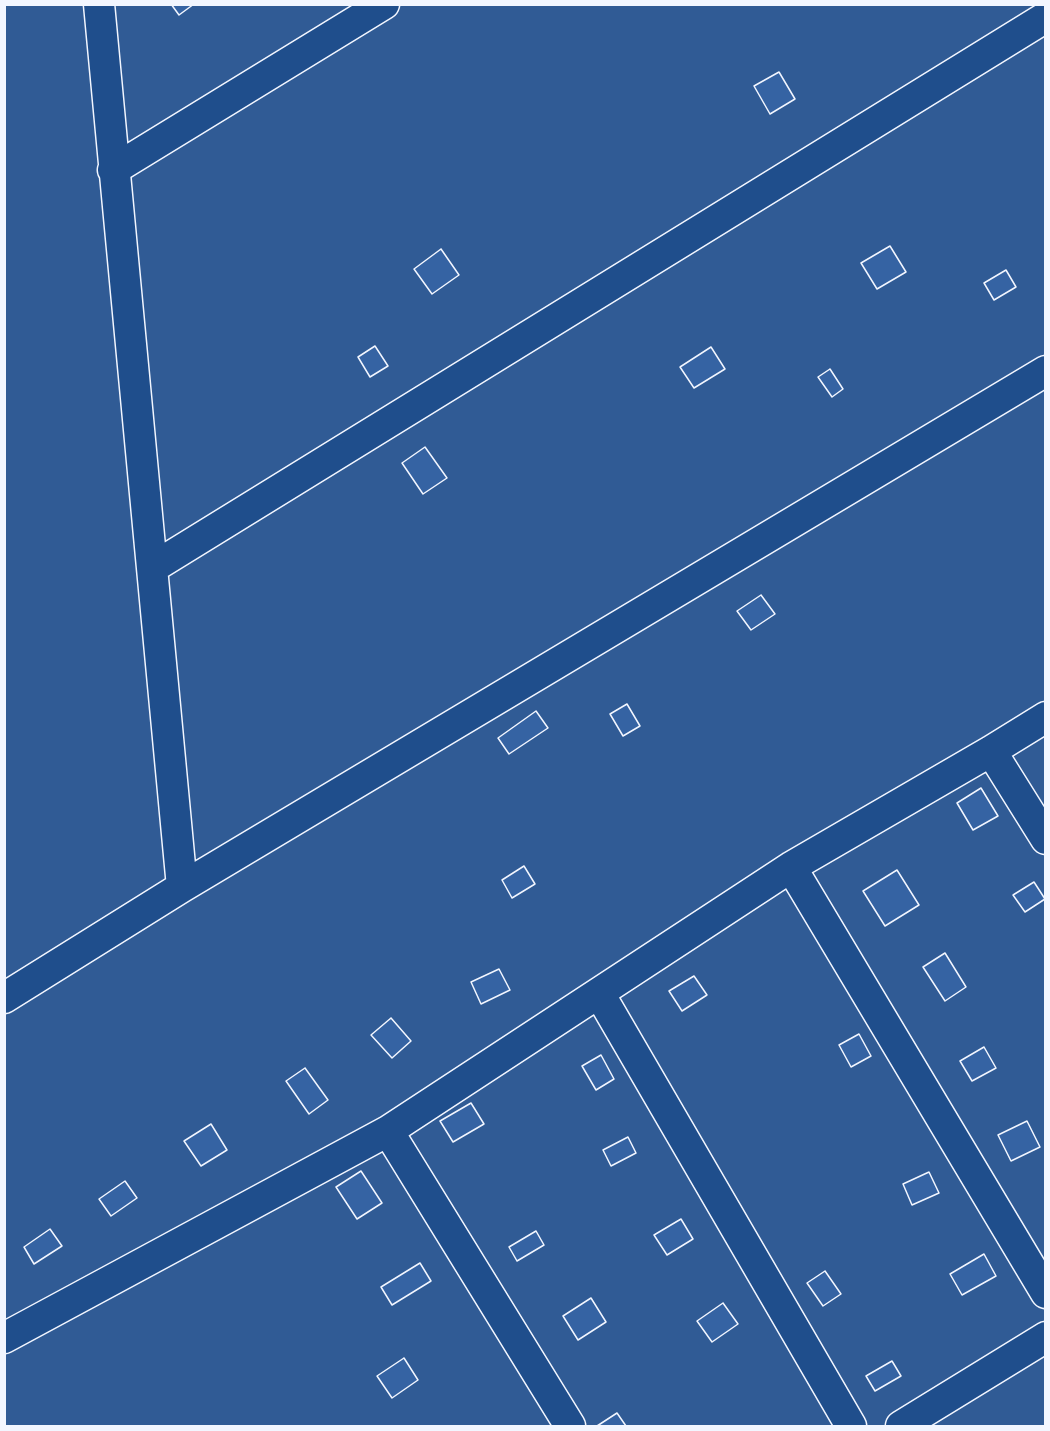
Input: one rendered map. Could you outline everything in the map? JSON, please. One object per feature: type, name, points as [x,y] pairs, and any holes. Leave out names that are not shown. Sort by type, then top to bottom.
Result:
[{"type":"street","points":[[99,4],[182,887]]},
{"type":"street","points":[[113,171],[384,4]]},
{"type":"street","points":[[152,568],[1046,17]]},
{"type":"street","points":[[4,999],[182,887],[1046,371]]},
{"type":"street","points":[[4,1338],[388,1131],[791,867],[992,751],[1046,717]]},
{"type":"street","points":[[992,751],[1046,839]]},
{"type":"street","points":[[791,867],[1046,1293]]},
{"type":"street","points":[[599,993],[851,1426]]},
{"type":"street","points":[[388,1131],[570,1426]]},
{"type":"street","points":[[901,1426],[1046,1337]]},
{"type":"shaded area","points":[[5,5],[1045,5],[1045,1426],[5,1426]]},
{"type":"building","points":[[171,4],[194,4],[179,15]]},
{"type":"building","points":[[779,72],[795,99],[770,114],[754,86]]},
{"type":"building","points":[[890,246],[906,272],[877,289],[861,263]]},
{"type":"building","points":[[441,249],[459,275],[432,294],[414,269]]},
{"type":"building","points":[[1006,270],[1016,287],[994,300],[984,283]]},
{"type":"building","points":[[375,346],[388,366],[370,377],[358,357]]},
{"type":"building","points":[[711,347],[725,369],[694,388],[680,367]]},
{"type":"building","points":[[830,369],[843,389],[832,397],[818,377]]},
{"type":"building","points":[[425,447],[447,478],[423,494],[402,463]]},
{"type":"building","points":[[761,595],[775,614],[751,630],[737,611]]},
{"type":"building","points":[[627,704],[640,726],[623,736],[610,714]]},
{"type":"building","points":[[536,711],[548,728],[509,754],[498,738]]},
{"type":"building","points":[[981,788],[998,816],[973,830],[957,803]]},
{"type":"building","points":[[524,866],[535,884],[512,898],[502,880]]},
{"type":"building","points":[[897,870],[919,905],[885,926],[863,891]]},
{"type":"building","points":[[1034,882],[1045,899],[1025,912],[1013,895]]},
{"type":"building","points":[[945,953],[966,987],[945,1001],[923,967]]},
{"type":"building","points":[[499,969],[510,990],[481,1004],[471,982]]},
{"type":"building","points":[[694,976],[707,995],[682,1011],[669,991]]},
{"type":"building","points":[[391,1018],[411,1041],[392,1058],[371,1035]]},
{"type":"building","points":[[859,1034],[871,1056],[851,1067],[839,1045]]},
{"type":"building","points":[[984,1047],[996,1068],[972,1081],[960,1061]]},
{"type":"building","points":[[601,1055],[614,1079],[596,1090],[582,1066]]},
{"type":"building","points":[[305,1068],[328,1100],[309,1114],[286,1081]]},
{"type":"building","points":[[471,1103],[484,1124],[453,1142],[440,1121]]},
{"type":"building","points":[[1027,1121],[1040,1147],[1011,1161],[998,1135]]},
{"type":"building","points":[[211,1124],[227,1150],[201,1166],[184,1141]]},
{"type":"building","points":[[628,1137],[636,1153],[611,1166],[603,1150]]},
{"type":"building","points":[[361,1171],[382,1203],[357,1219],[336,1187]]},
{"type":"building","points":[[929,1172],[939,1193],[912,1205],[903,1184]]},
{"type":"building","points":[[125,1181],[137,1198],[111,1216],[99,1199]]},
{"type":"building","points":[[681,1219],[693,1239],[667,1255],[654,1235]]},
{"type":"building","points":[[50,1229],[62,1246],[34,1264],[24,1247]]},
{"type":"building","points":[[536,1231],[544,1245],[517,1261],[509,1247]]},
{"type":"building","points":[[984,1254],[996,1276],[962,1295],[950,1274]]},
{"type":"building","points":[[420,1263],[431,1281],[392,1305],[381,1287]]},
{"type":"building","points":[[825,1271],[841,1294],[823,1306],[807,1283]]},
{"type":"building","points":[[591,1298],[606,1322],[578,1340],[563,1316]]},
{"type":"building","points":[[723,1303],[738,1324],[712,1342],[697,1321]]},
{"type":"building","points":[[404,1358],[418,1380],[392,1398],[377,1376]]},
{"type":"building","points":[[892,1361],[901,1376],[875,1391],[866,1376]]},
{"type":"building","points":[[617,1413],[626,1426],[597,1426]]}]
